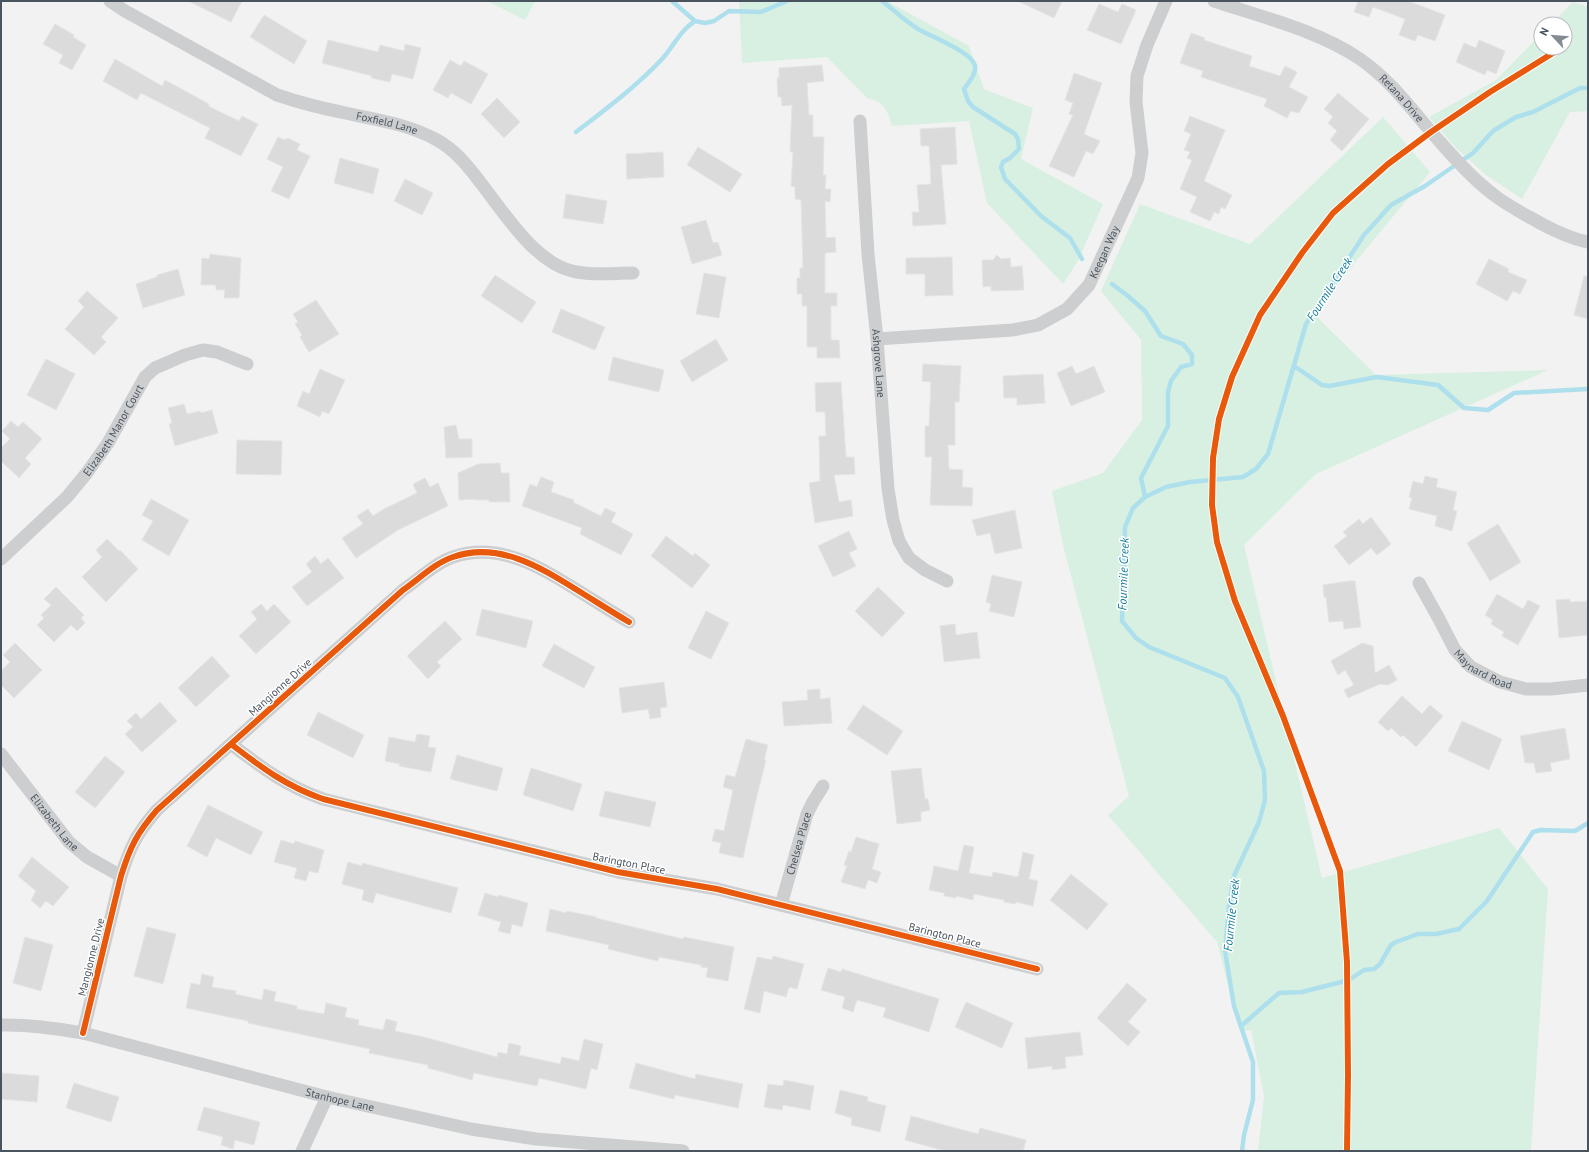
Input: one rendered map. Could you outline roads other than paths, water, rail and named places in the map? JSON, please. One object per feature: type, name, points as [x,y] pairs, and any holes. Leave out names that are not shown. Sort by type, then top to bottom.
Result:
[{"type":"street","name":"Foxfield Lane","points":[[110,1],[125,11],[277,95],[327,109],[414,128],[439,141],[455,152],[524,238],[549,260],[560,267],[572,271],[592,274],[633,272]]},
{"type":"street","name":"Keegan Way","points":[[877,340],[1013,330],[1038,324],[1067,309],[1090,285],[1138,178],[1142,153],[1136,102],[1137,76],[1147,45],[1166,1]]},
{"type":"street","name":"Retana Drive","points":[[1214,1],[1312,34],[1336,44],[1360,59],[1388,81],[1441,143],[1474,178],[1494,195],[1551,229],[1588,242]]},
{"type":"street","name":"Ashgrove Lane","points":[[860,121],[868,254],[877,340],[888,489],[893,520],[899,541],[909,558],[925,570],[947,581]]},
{"type":"street","name":"Elizabeth Manor Court","points":[[1,559],[67,497],[86,474],[108,443],[146,377],[155,368],[184,355],[203,350],[217,352],[247,364]]},
{"type":"street","name":"Mangionne Drive","points":[[83,1033],[121,876],[126,860],[142,826],[157,810],[403,590],[439,564],[452,557],[466,553],[496,553],[527,562],[550,573],[629,622]]},
{"type":"street","name":"Maynard Road","points":[[1419,583],[1455,650],[1471,667],[1500,682],[1526,689],[1551,689],[1588,685]]},
{"type":"street","name":"Barington Place","points":[[231,744],[262,768],[282,781],[303,792],[323,799],[618,872],[717,889],[1037,968]]},
{"type":"street","name":"Elizabeth Lane","points":[[1,754],[69,842],[87,857],[121,876]]},
{"type":"street","name":"Chelsea Place","points":[[781,905],[807,814],[823,786]]},
{"type":"street","name":"Stanhope Lane","points":[[1,1025],[19,1024],[83,1033],[326,1097],[471,1129],[536,1139],[683,1151]]},
{"type":"street","points":[[302,1151],[326,1097]]},
{"type":"waterway","points":[[672,1],[695,21],[705,23],[714,21],[729,11],[761,12],[787,1]]},
{"type":"waterway","points":[[882,1],[913,26],[951,45],[968,56],[973,62],[975,70],[964,89],[968,101],[973,107],[1015,134],[1018,139],[1019,149],[1010,158],[1003,162],[1001,167],[1005,179],[1041,216],[1070,238],[1082,259]]},
{"type":"waterway","points":[[576,132],[643,78],[663,58],[678,38],[695,21]]},
{"type":"waterway","name":"Fourmile Creek","points":[[1242,1151],[1244,1135],[1253,1100],[1253,1062],[1234,1006],[1225,951],[1229,906],[1234,876],[1259,822],[1265,800],[1264,771],[1238,697],[1225,678],[1149,647],[1136,638],[1122,621],[1125,527],[1133,508],[1145,497],[1166,487],[1190,482],[1243,477],[1256,469],[1268,454],[1306,324],[1364,235],[1391,205],[1425,186],[1473,153],[1493,131],[1516,117],[1533,112],[1580,88],[1588,88]]},
{"type":"waterway","points":[[1112,284],[1145,311],[1161,336],[1183,344],[1192,355],[1192,364],[1181,367],[1171,381],[1168,392],[1168,426],[1141,478],[1145,497]]},
{"type":"waterway","points":[[1294,366],[1322,385],[1329,386],[1377,377],[1438,385],[1464,408],[1488,410],[1514,393],[1588,389]]},
{"type":"waterway","points":[[1241,1026],[1279,993],[1302,992],[1349,980],[1364,970],[1374,969],[1380,964],[1391,945],[1396,942],[1418,934],[1436,934],[1459,929],[1487,901],[1533,832],[1541,830],[1575,831],[1588,823]]}]
